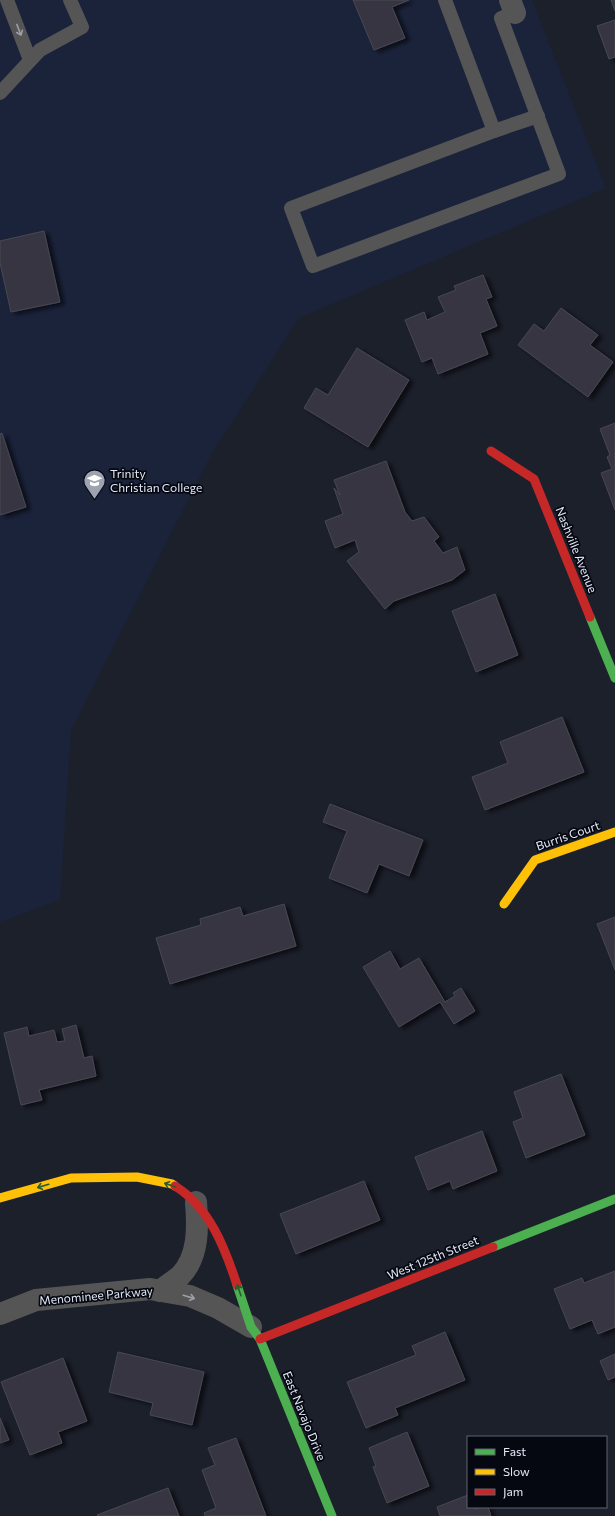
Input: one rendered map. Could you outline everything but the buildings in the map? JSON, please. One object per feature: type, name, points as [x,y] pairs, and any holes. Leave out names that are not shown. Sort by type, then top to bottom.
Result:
[{"type":"street","name":"Nashville Avenue","points":[[491,451],[534,479],[615,678]]},
{"type":"street","name":"Burris Court","points":[[504,904],[535,860],[615,832]]},
{"type":"street","points":[[0,1198],[71,1178],[137,1177],[172,1184],[185,1192],[196,1202],[212,1225],[225,1249],[256,1333]]},
{"type":"street","name":"West 125th Street","points":[[256,1333],[615,1199]]},
{"type":"street","points":[[160,1290],[180,1275],[192,1258],[196,1242],[198,1223],[196,1202]]},
{"type":"street","name":"Menominee Parkway","points":[[0,1314],[36,1300],[150,1289],[190,1296],[218,1308],[256,1333]]},
{"type":"street","name":"East Navajo Drive","points":[[256,1333],[332,1516]]},
{"type":"lane","points":[[7,0],[30,60]]},
{"type":"lane","points":[[0,93],[40,50],[82,27],[70,0]]},
{"type":"lane","points":[[445,0],[494,131]]},
{"type":"lane","points":[[513,7],[501,18],[538,116],[559,174],[313,266],[291,208],[494,131],[538,116]]},
{"type":"shaded area","name":"Trinity Christian College","points":[[0,0],[532,0],[606,188],[299,318],[212,453],[71,730],[60,900],[0,922]]},
{"type":"traffic: fast","points":[[590,617],[615,678]]},
{"type":"traffic: fast","points":[[493,1247],[615,1199]]},
{"type":"traffic: fast","points":[[237,1285],[251,1327],[260,1339],[332,1516]]},
{"type":"traffic: slow","points":[[504,904],[535,860],[615,832]]},
{"type":"traffic: slow","points":[[0,1198],[71,1178],[137,1177],[172,1184],[175,1186]]},
{"type":"traffic: jam","points":[[491,451],[534,479],[590,617]]},
{"type":"traffic: jam","points":[[175,1186],[187,1195],[207,1217],[221,1243],[237,1285]]},
{"type":"traffic: jam","points":[[260,1339],[493,1247]]},
{"type":"place","name":"Trinity Christian College","points":[[94,500]]}]
